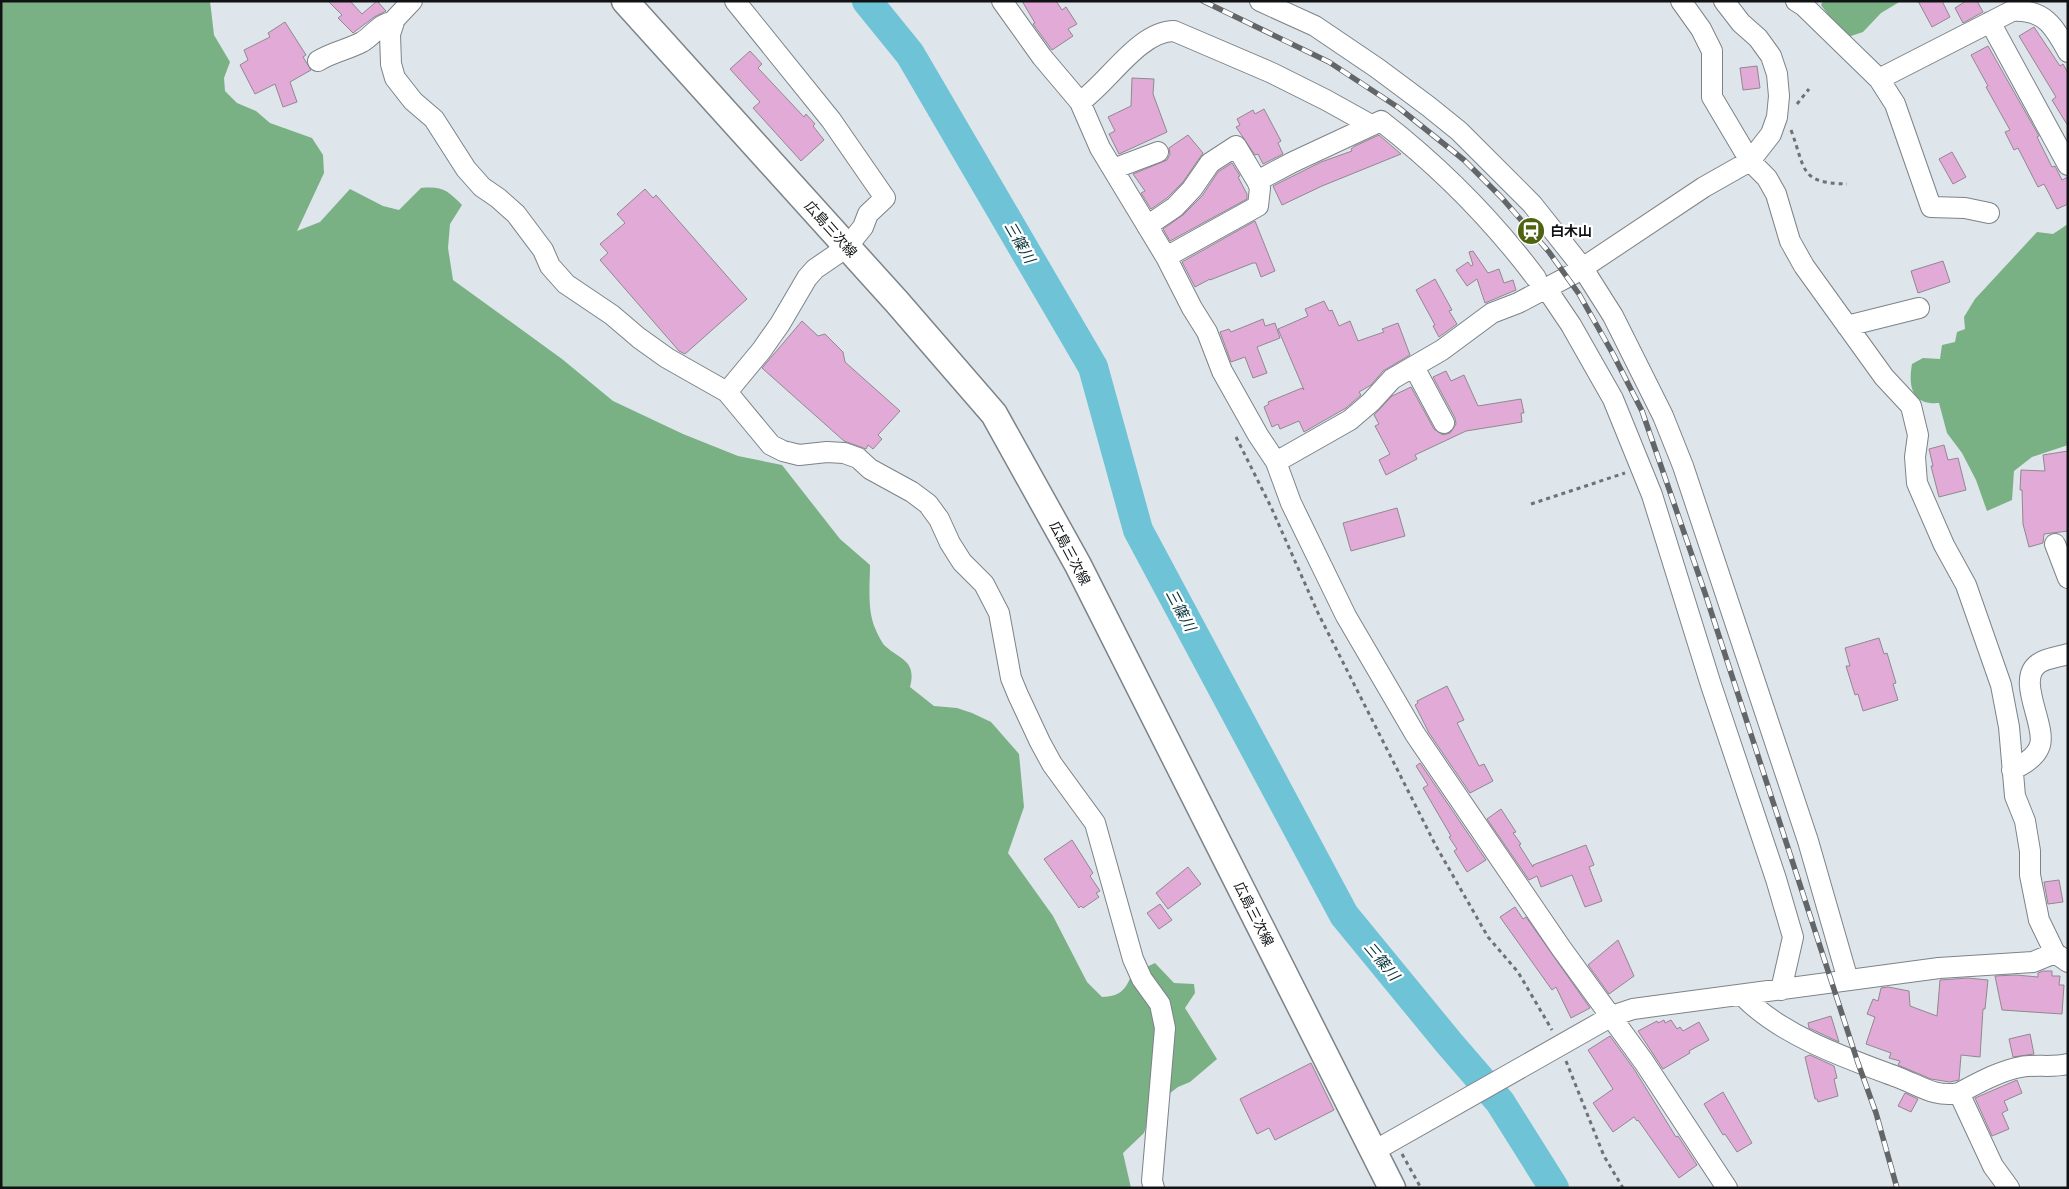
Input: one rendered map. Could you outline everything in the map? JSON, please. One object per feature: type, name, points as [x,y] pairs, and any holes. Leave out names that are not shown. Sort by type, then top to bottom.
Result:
[{"type":"main road","name":"広島三次線","points":[[625,1],[848,247],[994,414],[1078,565],[1392,1188]]},
{"type":"street","points":[[726,392],[766,345],[815,268],[848,247],[863,227],[868,214],[885,198],[831,120],[735,1]]},
{"type":"street","points":[[1002,1],[1042,58],[1080,102],[1092,131],[1112,169],[1166,257],[1192,308],[1207,332],[1229,384],[1276,462],[1291,503],[1346,616],[1415,734],[1561,948],[1612,1016],[1727,1188]]},
{"type":"street","points":[[1260,1],[1315,26],[1377,68],[1459,131],[1532,204],[1582,267],[1613,316],[1663,416],[1683,466],[1808,841],[1848,980]]},
{"type":"street","points":[[1374,1151],[1612,1016],[1633,1009],[1833,984],[1848,980],[1939,968],[2033,962],[2062,957],[2039,920],[2030,875],[2030,851],[2026,829],[2015,796],[2009,727],[2002,685],[1966,585],[1944,545],[1917,483],[1915,457],[1918,435],[1911,406],[1884,377],[1804,266],[1790,242],[1776,194],[1767,178],[1750,161],[1712,97],[1712,51],[1701,29],[1680,1]]},
{"type":"street","points":[[1276,462],[1350,420],[1371,402],[1392,379],[1414,368],[1442,350],[1492,313],[1518,302],[1541,283],[1582,267],[1704,187],[1750,161],[1771,134],[1777,117],[1779,96],[1777,74],[1771,56],[1758,38],[1740,23],[1724,1]]},
{"type":"street","points":[[1796,1],[1804,6],[1879,79],[1895,104],[1932,207],[1966,208],[1989,214]]},
{"type":"street","points":[[318,61],[330,53],[363,42],[401,9]]},
{"type":"street","points":[[401,9],[390,34],[391,64],[395,78],[412,101],[434,119],[466,169],[482,187],[516,214],[543,250],[550,266],[566,284],[612,315],[667,358],[726,392],[771,445],[798,455],[827,452],[844,453],[858,458],[870,469],[912,492],[928,504],[939,519],[950,543],[962,562],[984,584],[999,613],[1011,678],[1040,742],[1062,780],[1095,823],[1133,959],[1142,979],[1160,1004],[1164,1034],[1152,1181],[1154,1188]]},
{"type":"street","points":[[1879,79],[2012,11],[2026,10],[2042,17],[2055,28],[2068,52]]},
{"type":"street","points":[[1990,22],[2068,165]]},
{"type":"street","points":[[1080,102],[1092,94],[1139,46],[1165,31],[1174,31],[1286,80],[1371,126]]},
{"type":"street","points":[[1257,181],[1381,121],[1447,176],[1492,222],[1541,283],[1571,325],[1614,399],[1652,495],[1710,685],[1776,879],[1793,937],[1781,990]]},
{"type":"street","points":[[1147,226],[1175,207],[1192,189],[1210,164],[1236,146],[1260,188],[1258,206],[1166,257]]},
{"type":"street","points":[[1112,169],[1158,152]]},
{"type":"street","points":[[1847,326],[1919,308]]},
{"type":"street","points":[[1414,368],[1444,423]]},
{"type":"street","points":[[2054,544],[2068,578]]},
{"type":"street","points":[[2012,770],[2028,761],[2040,746],[2040,734],[2030,683],[2033,670],[2039,663],[2068,654]]},
{"type":"street","points":[[1743,996],[1757,1010],[1804,1038],[1847,1059],[1900,1078],[1929,1092],[1949,1095],[1959,1093],[1992,1076],[2021,1067],[2048,1067],[2068,1064]]},
{"type":"street","points":[[1959,1093],[1993,1166],[2009,1188]]},
{"type":"path","points":[[1777,117],[1789,123],[1804,168],[1813,180],[1825,184],[1847,184]]},
{"type":"path","points":[[1233,430],[1271,507],[1318,613],[1436,846],[1483,930],[1518,972],[1545,1015],[1560,1046],[1604,1156],[1623,1188]]},
{"type":"path","points":[[1531,504],[1642,468]]},
{"type":"green space","points":[[1,1],[210,1],[214,35],[230,62],[224,78],[225,91],[237,103],[256,111],[270,123],[312,138],[323,155],[324,173],[297,231],[320,222],[350,189],[383,206],[399,210],[421,188],[444,190],[462,205],[450,224],[448,248],[453,280],[562,359],[613,401],[683,434],[738,456],[782,465],[840,539],[870,565],[872,621],[884,645],[909,666],[912,678],[910,687],[934,706],[957,708],[991,722],[1019,754],[1024,807],[1008,853],[1053,916],[1087,982],[1102,997],[1118,994],[1127,985],[1132,974],[1155,963],[1174,983],[1194,984],[1195,993],[1185,1008],[1217,1059],[1190,1082],[1178,1087],[1153,1106],[1144,1133],[1123,1153],[1131,1188],[1,1188]]},
{"type":"green space","points":[[1823,1],[1901,1],[1881,13],[1863,32],[1845,38],[1821,5]]},
{"type":"green space","points":[[2068,224],[2068,445],[2032,457],[2014,471],[2012,500],[1987,511],[1976,480],[1962,453],[1947,433],[1939,403],[1923,401],[1914,393],[1911,380],[1912,364],[1923,358],[1940,359],[1942,345],[1955,342],[1957,332],[1965,329],[1964,317],[1975,299],[2037,232],[2053,234]]},
{"type":"building","points":[[328,1],[350,1],[362,14],[377,1],[386,11],[374,17],[353,33],[338,18],[342,15]]},
{"type":"building","points":[[1022,1],[1056,1],[1062,10],[1066,7],[1077,24],[1068,29],[1073,36],[1052,50],[1033,24],[1035,23]]},
{"type":"building","points":[[1918,1],[1942,1],[1950,17],[1932,27]]},
{"type":"building","points":[[1966,1],[1977,1],[1983,12],[1963,23],[1955,8]]},
{"type":"building","points":[[285,22],[306,55],[303,57],[311,70],[290,82],[297,102],[283,107],[275,84],[255,94],[240,65],[248,60],[244,50],[270,37],[268,33]]},
{"type":"building","points":[[2034,27],[2060,66],[2063,64],[2068,73],[2068,126],[2052,100],[2056,97],[2019,36]]},
{"type":"building","points":[[1988,46],[2039,136],[2037,137],[2052,167],[2055,166],[2062,180],[2068,177],[2068,204],[2057,209],[2044,184],[2038,187],[2018,148],[2014,150],[2005,132],[2010,130],[1971,55]]},
{"type":"building","points":[[750,51],[762,64],[758,68],[804,117],[806,114],[815,124],[813,126],[824,140],[801,161],[753,108],[760,102],[730,69]]},
{"type":"building","points":[[1757,66],[1760,88],[1743,90],[1740,68]]},
{"type":"building","points":[[1132,78],[1154,79],[1153,94],[1167,132],[1119,154],[1109,134],[1115,131],[1108,117],[1131,106]]},
{"type":"building","points":[[1264,109],[1281,141],[1278,143],[1283,154],[1263,164],[1258,154],[1255,155],[1236,127],[1240,125],[1237,119],[1253,110],[1255,114]]},
{"type":"building","points":[[1188,135],[1203,153],[1183,182],[1167,198],[1151,209],[1141,193],[1145,191],[1133,174],[1167,160],[1170,154],[1169,148]]},
{"type":"building","points":[[1379,135],[1401,154],[1322,186],[1282,205],[1273,186],[1321,162],[1352,151],[1351,149],[1355,146]]},
{"type":"building","points":[[1952,152],[1966,177],[1953,184],[1939,159]]},
{"type":"building","points":[[1232,163],[1240,176],[1238,177],[1247,194],[1247,199],[1170,241],[1163,229],[1183,215],[1202,196],[1218,172]]},
{"type":"building","points":[[645,189],[653,198],[656,195],[747,299],[685,354],[679,351],[600,260],[608,253],[600,244],[625,223],[617,214]]},
{"type":"building","points":[[1255,221],[1275,271],[1261,277],[1256,263],[1253,263],[1210,279],[1195,287],[1182,262]]},
{"type":"building","points":[[1473,251],[1488,273],[1499,269],[1504,283],[1513,280],[1516,290],[1485,303],[1477,279],[1467,286],[1456,270],[1468,262],[1471,266],[1473,265],[1469,252]]},
{"type":"building","points":[[1943,261],[1950,282],[1918,293],[1911,271]]},
{"type":"building","points":[[1435,279],[1452,310],[1449,311],[1457,324],[1439,337],[1433,326],[1435,325],[1416,290]]},
{"type":"building","points":[[1324,301],[1329,311],[1332,310],[1339,326],[1350,321],[1358,341],[1384,332],[1382,329],[1398,323],[1410,355],[1383,371],[1371,385],[1359,392],[1361,395],[1346,408],[1304,432],[1299,421],[1280,429],[1278,424],[1272,427],[1264,407],[1269,404],[1268,402],[1302,388],[1304,390],[1278,329],[1308,316],[1305,309]]},
{"type":"building","points":[[1263,319],[1265,326],[1275,323],[1280,338],[1257,347],[1267,373],[1253,378],[1245,357],[1231,362],[1220,332],[1229,329],[1231,332]]},
{"type":"building","points":[[802,321],[818,336],[825,334],[843,352],[845,362],[900,411],[878,435],[882,439],[873,449],[868,445],[866,449],[844,441],[762,368]]},
{"type":"building","points":[[1446,371],[1451,381],[1464,375],[1478,406],[1521,399],[1524,413],[1521,413],[1522,422],[1466,431],[1415,455],[1417,459],[1386,475],[1379,460],[1390,454],[1375,426],[1379,424],[1374,415],[1392,396],[1411,387],[1434,429],[1443,435],[1450,433],[1456,424],[1455,418],[1433,377]]},
{"type":"building","points":[[1944,445],[1948,460],[1958,458],[1966,490],[1939,497],[1931,466],[1933,466],[1929,449]]},
{"type":"building","points":[[2068,451],[2068,531],[2044,534],[2043,543],[2029,547],[2023,524],[2022,490],[2020,490],[2021,470],[2045,471],[2043,455]]},
{"type":"building","points":[[1397,508],[1405,536],[1351,551],[1343,523]]},
{"type":"building","points":[[1879,638],[1884,654],[1887,653],[1896,683],[1893,684],[1898,700],[1863,711],[1858,694],[1855,695],[1846,666],[1850,666],[1845,648]]},
{"type":"building","points":[[1447,686],[1464,720],[1457,723],[1479,766],[1484,764],[1493,781],[1470,793],[1429,733],[1415,705],[1418,703],[1417,701]]},
{"type":"building","points":[[1420,763],[1486,860],[1467,872],[1454,851],[1457,849],[1449,837],[1451,836],[1423,788],[1428,785],[1416,766]]},
{"type":"building","points":[[1501,809],[1516,832],[1513,833],[1533,867],[1533,865],[1586,845],[1594,865],[1589,867],[1602,901],[1585,907],[1572,875],[1541,887],[1537,876],[1529,880],[1487,819]]},
{"type":"building","points":[[1072,840],[1093,873],[1090,876],[1100,891],[1096,893],[1099,897],[1083,908],[1081,906],[1079,908],[1044,859]]},
{"type":"building","points":[[1188,867],[1201,884],[1168,909],[1156,893]]},
{"type":"building","points":[[2059,880],[2063,902],[2048,904],[2044,882]]},
{"type":"building","points":[[1160,904],[1172,920],[1159,929],[1147,913]]},
{"type":"building","points":[[1515,907],[1523,919],[1526,917],[1590,1008],[1571,1018],[1556,987],[1552,990],[1500,917]]},
{"type":"building","points":[[1618,940],[1634,976],[1609,994],[1588,965]]},
{"type":"building","points":[[2052,971],[2052,976],[2060,976],[2059,985],[2064,985],[2062,1014],[2002,1010],[1995,976],[2038,977],[2038,973]]},
{"type":"building","points":[[1968,978],[1988,980],[1985,1009],[1983,1009],[1980,1057],[1961,1055],[1959,1080],[1950,1082],[1931,1079],[1898,1065],[1900,1061],[1889,1058],[1891,1053],[1866,1044],[1875,1017],[1867,1014],[1873,999],[1878,1001],[1881,988],[1888,987],[1909,991],[1910,1006],[1937,1016],[1940,980]]},
{"type":"building","points":[[1831,1016],[1839,1042],[1809,1028],[1808,1023]]},
{"type":"building","points":[[1664,1020],[1665,1023],[1671,1020],[1677,1029],[1680,1027],[1683,1031],[1699,1022],[1709,1040],[1663,1069],[1638,1031],[1657,1021],[1658,1023]]},
{"type":"building","points":[[2030,1034],[2034,1054],[2013,1057],[2009,1039]]},
{"type":"building","points":[[1610,1036],[1634,1069],[1676,1137],[1678,1136],[1697,1165],[1679,1178],[1638,1120],[1634,1117],[1613,1132],[1593,1103],[1613,1089],[1588,1050]]},
{"type":"building","points":[[1810,1055],[1834,1066],[1837,1078],[1834,1079],[1838,1096],[1818,1102],[1815,1099],[1805,1057]]},
{"type":"building","points":[[1311,1063],[1334,1110],[1275,1140],[1269,1128],[1257,1134],[1240,1099]]},
{"type":"building","points":[[2017,1080],[2022,1093],[2004,1101],[2008,1110],[2002,1113],[2009,1129],[1992,1136],[1975,1098]]},
{"type":"building","points":[[1723,1092],[1752,1143],[1737,1152],[1725,1134],[1723,1135],[1704,1104]]},
{"type":"building","points":[[1905,1093],[1918,1099],[1911,1112],[1898,1106]]},
{"type":"waterway","name":"三篠川","points":[[867,1],[910,54],[1093,367],[1138,530],[1344,915],[1500,1102],[1554,1188]]},
{"type":"railway","points":[[1203,1],[1329,62],[1399,108],[1464,160],[1501,197],[1549,252],[1579,294],[1642,411],[1705,593],[1876,1113],[1897,1188]]},
{"type":"place","name":"白木山","points":[[1531,231]]}]
